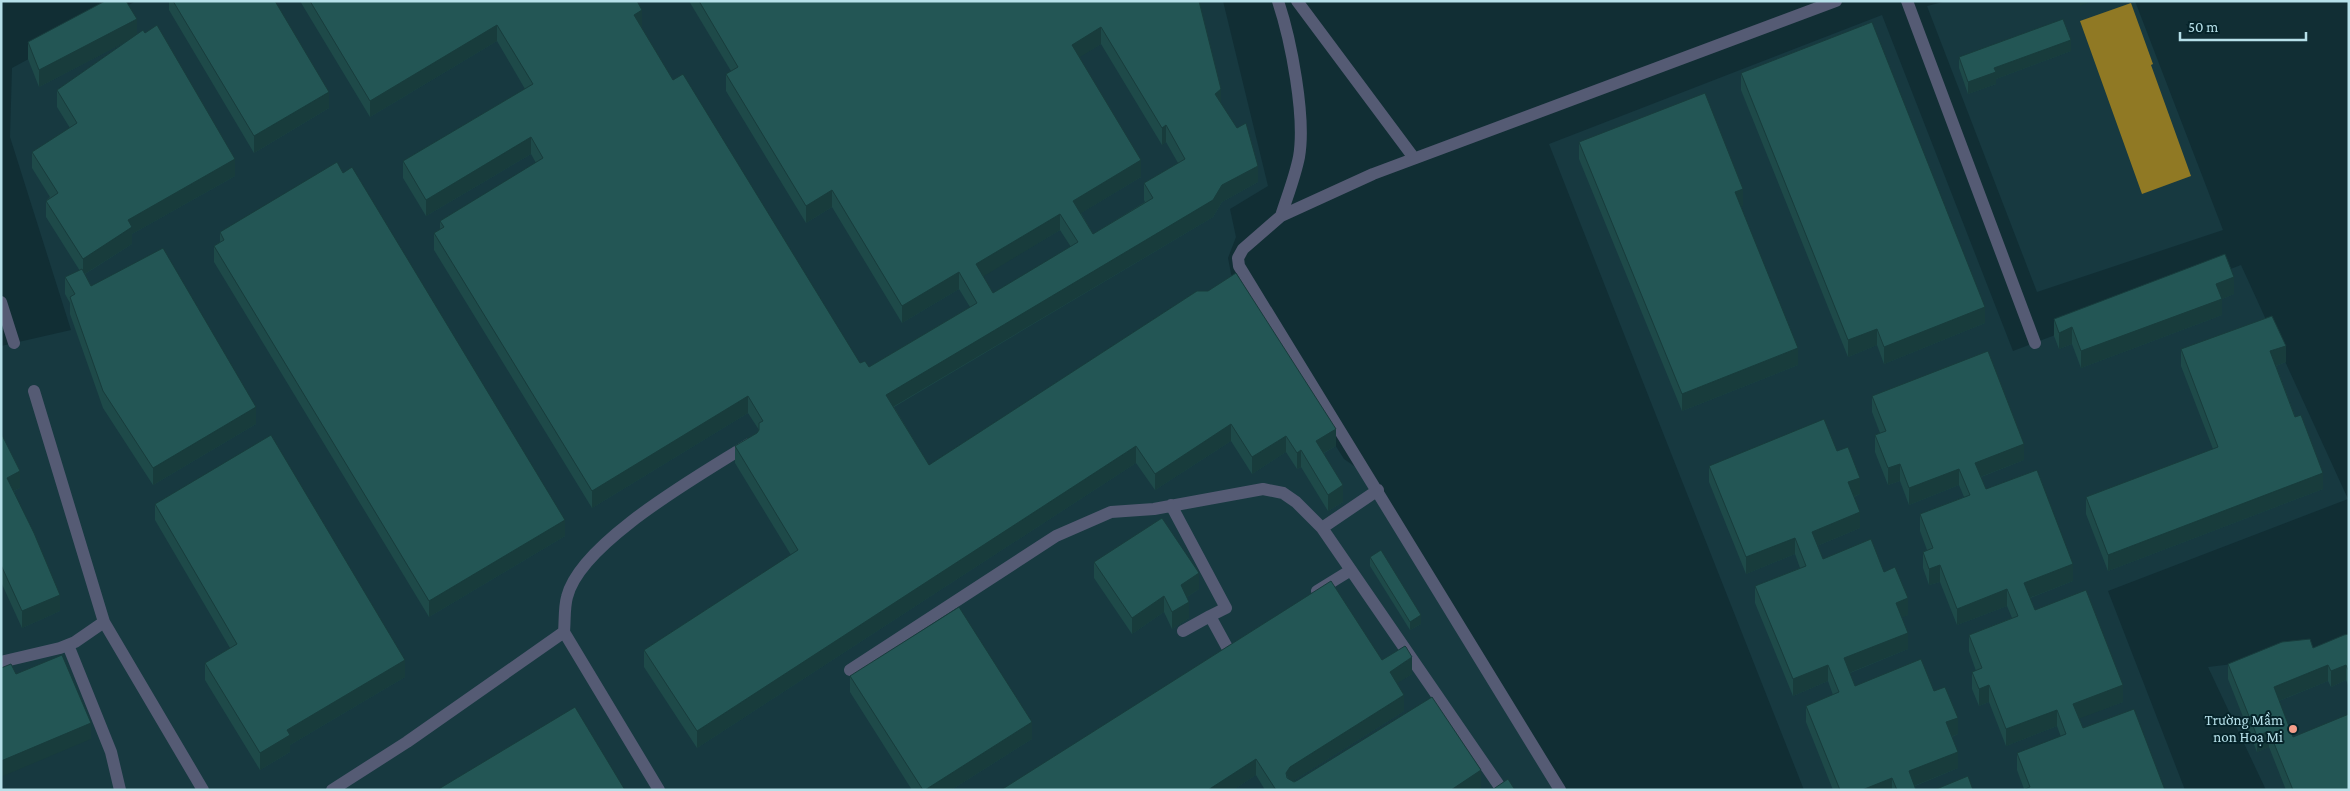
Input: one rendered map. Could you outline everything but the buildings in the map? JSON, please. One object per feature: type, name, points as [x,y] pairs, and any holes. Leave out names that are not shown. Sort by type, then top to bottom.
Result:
[{"type":"street","points":[[1278,1],[1287,27],[1302,128],[1299,158],[1281,216]]},
{"type":"street","points":[[1297,1],[1414,158]]},
{"type":"street","points":[[1560,790],[1363,465],[1239,266],[1238,258],[1243,249],[1281,216],[1373,174],[1836,1]]},
{"type":"street","points":[[1907,1],[2034,343]]},
{"type":"street","points":[[1,302],[14,343]]},
{"type":"street","points":[[34,391],[104,622],[203,790]]},
{"type":"street","points":[[658,790],[564,632],[567,596],[586,561],[653,505],[752,443]]},
{"type":"street","points":[[850,670],[1056,536],[1111,512],[1154,509],[1262,489],[1282,493],[1296,502],[1322,528],[1435,701],[1498,784]]},
{"type":"street","points":[[1322,528],[1378,490]]},
{"type":"street","points":[[1171,505],[1226,608],[1183,631]]},
{"type":"street","points":[[1310,596],[1351,570]]},
{"type":"street","points":[[1210,616],[1228,649]]},
{"type":"street","points":[[1,662],[68,645],[104,622]]},
{"type":"street","points":[[332,790],[407,742],[564,632]]},
{"type":"street","points":[[68,645],[112,752],[120,790]]},
{"type":"shaded area","points":[[136,1],[1223,1],[1268,186],[1230,209],[1236,237],[1228,258],[1233,284],[1344,459],[1370,477],[1560,790],[1,790],[1,346],[71,330],[10,137],[12,68]]},
{"type":"shaded area","points":[[1947,1],[2135,1],[2223,230],[2037,292],[1927,6]]},
{"type":"shaded area","points":[[2131,3],[2191,176],[2142,194],[2080,21]]},
{"type":"shaded area","points":[[1882,15],[2013,351],[2241,265],[2348,499],[2108,591],[2185,790],[1804,790],[1549,144]]},
{"type":"shaded area","name":"Trường Mầm non Hoạ Mi","points":[[2349,650],[2349,790],[2266,790],[2208,667]]},
{"type":"place","name":"Trường Mầm non Hoạ Mi","points":[[2293,729]]}]
